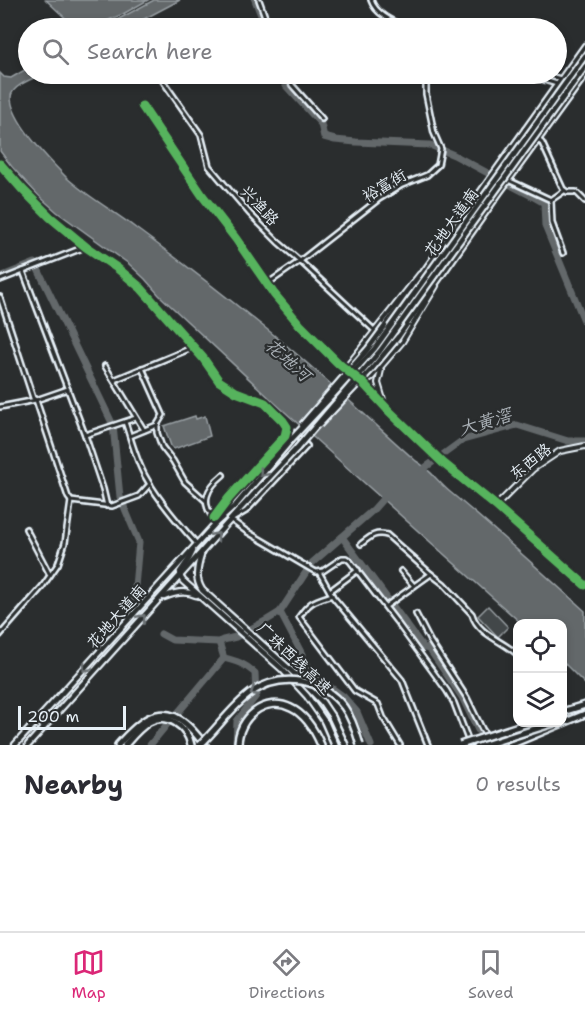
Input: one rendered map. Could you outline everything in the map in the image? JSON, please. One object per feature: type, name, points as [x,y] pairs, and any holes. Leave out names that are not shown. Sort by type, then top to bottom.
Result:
[{"type":"highway","points":[[200,745],[252,692],[274,682],[294,680],[314,684],[336,698],[350,718],[360,745]]},
{"type":"highway","points":[[238,745],[240,731],[249,716],[269,705],[291,708],[306,720],[321,745]]},
{"type":"highway","points":[[567,710],[585,705]]},
{"type":"highway","points":[[118,745],[143,720],[164,714],[183,721],[205,745]]},
{"type":"highway","points":[[567,719],[585,714]]},
{"type":"highway","points":[[510,745],[585,714]]},
{"type":"highway","name":"广珠西线高速","points":[[332,717],[345,745]]},
{"type":"highway","points":[[125,745],[144,726],[159,719],[170,720],[180,725],[191,745]]},
{"type":"highway","name":"广珠西线高速","points":[[325,722],[335,745]]},
{"type":"highway","points":[[459,745],[518,727]]},
{"type":"highway","points":[[485,745],[544,727]]},
{"type":"main road","name":"花地大道南","points":[[567,72],[585,46]]},
{"type":"main road","name":"花地大道南","points":[[567,81],[585,56]]},
{"type":"main road","name":"花地大道南","points":[[334,399],[380,351],[585,67]]},
{"type":"main road","name":"花地大道南","points":[[440,276],[585,75]]},
{"type":"main road","name":"花地大道南","points":[[427,267],[559,84]]},
{"type":"main road","name":"花地大道南","points":[[334,399],[375,348],[565,84]]},
{"type":"main road","points":[[238,507],[385,326],[427,267]]},
{"type":"main road","points":[[238,507],[370,371],[398,337],[440,276]]},
{"type":"main road","points":[[290,441],[334,399]]},
{"type":"main road","points":[[297,448],[334,399]]},
{"type":"main road","name":"花地大道南","points":[[15,745],[196,545],[215,520],[238,507]]},
{"type":"main road","name":"花地大道南","points":[[28,745],[231,520],[238,507]]},
{"type":"main road","points":[[196,545],[195,551],[201,553],[197,568],[199,585],[239,626]]},
{"type":"main road","points":[[196,545],[189,560],[182,568],[180,576],[202,599]]},
{"type":"main road","points":[[157,602],[175,592],[192,593],[239,626]]},
{"type":"main road","name":"广珠西线高速","points":[[239,626],[309,688],[332,717]]},
{"type":"main road","name":"广珠西线高速","points":[[252,638],[303,691],[325,722]]},
{"type":"street","points":[[259,0],[265,18]]},
{"type":"street","points":[[371,0],[374,7],[391,18]]},
{"type":"street","name":"兴渔路","points":[[165,84],[201,135],[208,163],[213,171],[278,242],[375,331]]},
{"type":"street","points":[[292,84],[322,119]]},
{"type":"street","name":"裕富街","points":[[267,284],[379,199],[427,175],[438,163],[441,149],[434,133],[426,84]]},
{"type":"street","points":[[564,84],[575,89]]},
{"type":"street","points":[[142,106],[202,195],[300,325],[333,359],[359,379],[443,463],[496,506],[585,585]]},
{"type":"street","points":[[525,129],[539,139],[564,190],[576,192],[585,201]]},
{"type":"street","points":[[0,164],[50,217],[141,288],[203,357],[219,381],[236,392],[265,403],[307,446],[246,511],[231,520],[318,572],[331,593],[402,680],[428,745]]},
{"type":"street","points":[[508,180],[551,200]]},
{"type":"street","points":[[551,200],[564,190]]},
{"type":"street","points":[[551,200],[552,223],[563,253]]},
{"type":"street","points":[[0,280],[86,247]]},
{"type":"street","name":"花地大道南","points":[[345,369],[427,267]]},
{"type":"street","points":[[23,271],[85,435],[107,506]]},
{"type":"street","name":"花地大道南","points":[[359,379],[369,379],[402,342],[432,294],[440,276]]},
{"type":"street","points":[[0,297],[33,398],[36,400],[72,501],[65,543],[58,564],[42,587],[0,635]]},
{"type":"street","points":[[114,380],[194,347]]},
{"type":"street","points":[[385,363],[380,371],[378,383],[382,400],[389,411]]},
{"type":"street","points":[[105,366],[144,430]]},
{"type":"street","points":[[130,436],[157,424],[163,415],[142,368]]},
{"type":"street","points":[[0,407],[36,400],[68,389]]},
{"type":"street","points":[[85,435],[136,418]]},
{"type":"street","points":[[125,422],[143,474],[196,545]]},
{"type":"street","points":[[157,424],[157,433],[162,447],[185,482],[206,501]]},
{"type":"street","points":[[223,475],[217,480],[206,501],[207,509],[215,520],[228,498],[285,436],[287,427]]},
{"type":"street","name":"东西路","points":[[496,506],[532,469],[560,451],[585,446]]},
{"type":"street","points":[[72,501],[112,506],[139,496],[150,484]]},
{"type":"street","points":[[26,530],[50,575]]},
{"type":"street","points":[[361,544],[379,533],[387,535],[444,584],[493,639],[513,651]]},
{"type":"street","points":[[318,572],[346,558],[389,604],[451,698],[470,745]]},
{"type":"street","points":[[358,570],[331,593],[308,605],[299,617],[355,691],[378,704],[400,745]]},
{"type":"street","points":[[401,571],[414,586]]},
{"type":"street","points":[[389,604],[431,574]]},
{"type":"street","points":[[416,614],[493,745]]},
{"type":"shaded area","points":[[488,606],[508,627],[498,637],[478,616]]},
{"type":"water","points":[[46,0],[148,0],[114,18],[65,18]]},
{"type":"water","points":[[154,0],[180,0],[146,18],[121,18]]},
{"type":"water","name":"花地河","points":[[0,73],[4,77],[11,78],[18,74],[18,84],[22,84],[15,89],[11,97],[17,117],[51,162],[67,178],[183,263],[279,339],[585,611],[585,684],[567,666],[567,619],[517,619],[276,404],[129,264],[57,212],[39,196],[0,151]]},
{"type":"water","points":[[195,416],[196,419],[205,416],[210,436],[174,449],[164,426]]},
{"type":"waterway","points":[[255,0],[262,18]]},
{"type":"waterway","points":[[286,84],[321,124],[324,137],[356,142],[430,145],[499,179]]},
{"type":"waterway","points":[[509,184],[544,203],[545,226],[585,323]]},
{"type":"waterway","points":[[0,277],[35,263],[113,425],[120,497],[139,542],[134,598]]},
{"type":"waterway","name":"大黄滘","points":[[422,473],[426,467],[463,440],[517,425],[568,441],[585,441]]},
{"type":"waterway","points":[[161,634],[172,640],[219,642],[236,637],[280,612],[312,563],[373,510],[388,493]]},
{"type":"waterway","points":[[342,537],[423,647],[430,650],[462,697],[478,730],[487,742]]},
{"type":"waterway","points":[[280,612],[313,675],[343,696],[357,712],[371,745]]},
{"type":"waterway","points":[[219,642],[224,658],[241,663],[255,673],[256,696],[237,721],[236,745]]},
{"type":"waterway","points":[[176,715],[224,658]]},
{"type":"waterway","points":[[150,745],[169,722]]},
{"type":"cycle path","points":[[142,106],[202,195],[274,294],[300,325],[339,364],[364,384],[443,463],[496,506],[585,585]]},
{"type":"cycle path","points":[[0,164],[50,217],[141,288],[203,358],[219,381],[236,392],[265,403],[287,427],[285,436],[214,518]]}]
